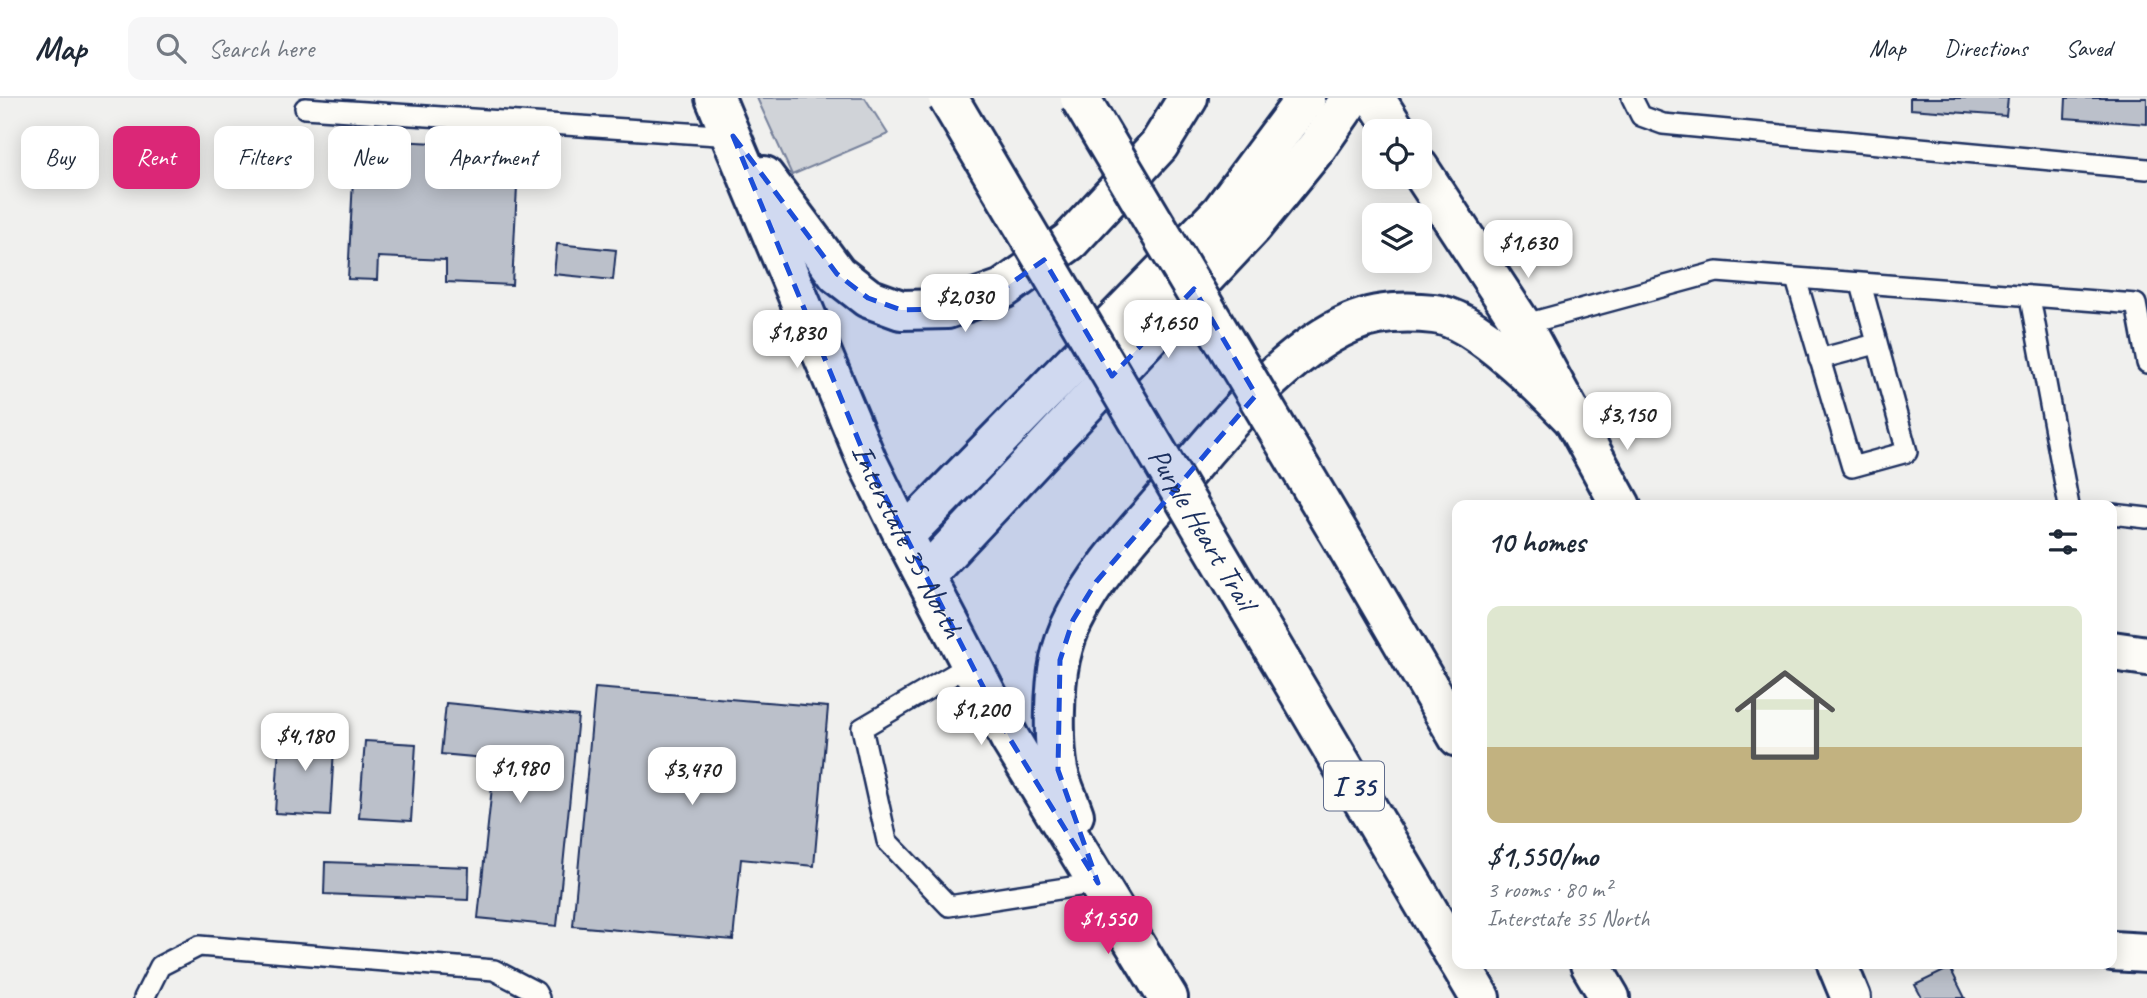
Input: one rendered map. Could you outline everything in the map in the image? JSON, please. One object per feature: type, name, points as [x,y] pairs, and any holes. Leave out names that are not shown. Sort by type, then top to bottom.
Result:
[{"type":"main road","name":"Interstate 35 North","points":[[715,98],[862,449],[904,536],[1010,739],[1168,998]]},
{"type":"main road","name":"Purple Heart Trail","points":[[948,98],[1452,951]]},
{"type":"main road","points":[[1080,98],[1452,727]]},
{"type":"main road","points":[[733,136],[837,275],[868,298],[901,310],[947,309],[1003,289],[1070,241],[1159,145],[1188,98]]},
{"type":"main road","points":[[904,536],[1221,212],[1306,98]]},
{"type":"main road","points":[[925,576],[1251,228],[1317,147],[1351,98]]},
{"type":"main road","points":[[1375,98],[1388,119]]},
{"type":"main road","points":[[1432,188],[1522,325],[1580,426],[1618,500]]},
{"type":"main road","points":[[1098,883],[1058,770],[1056,717],[1060,660],[1073,620],[1096,582],[1127,542],[1228,423],[1273,378],[1311,347],[1351,323],[1389,313],[1437,314],[1477,333],[1529,374],[1580,426]]},
{"type":"main road","points":[[2117,652],[2147,656]]},
{"type":"main road","points":[[2117,951],[2147,953]]},
{"type":"main road","name":"Purple Heart Trail","points":[[1463,969],[1480,998]]},
{"type":"main road","points":[[1593,969],[1609,998]]},
{"type":"main road","points":[[1838,969],[1851,998]]},
{"type":"lane","points":[[1632,98],[1641,116],[1663,124],[2147,169]]},
{"type":"lane","points":[[305,108],[733,136]]},
{"type":"lane","points":[[1522,325],[1717,272],[2136,304],[2147,363]]},
{"type":"lane","points":[[1796,279],[1852,467],[1907,452],[1861,284]]},
{"type":"lane","points":[[2030,298],[2068,500]]},
{"type":"lane","points":[[1819,359],[1877,344]]},
{"type":"lane","points":[[2117,514],[2147,517]]},
{"type":"lane","points":[[971,664],[862,728],[887,841],[949,906],[1098,883]]},
{"type":"lane","points":[[144,998],[160,966],[199,946],[494,970],[536,992],[539,998]]},
{"type":"highlighted area","points":[[733,136],[837,274],[868,298],[901,310],[947,309],[1003,289],[1044,260],[1112,376],[1194,289],[1256,395],[1096,582],[1073,620],[1060,660],[1058,770],[1098,883],[1010,739],[867,461]]},
{"type":"shaded area","points":[[757,98],[865,98],[888,134],[792,175]]},
{"type":"building","points":[[1910,98],[2008,98],[2006,116],[1910,109]]},
{"type":"building","points":[[2066,98],[2147,98],[2147,124],[2065,118]]},
{"type":"building","points":[[411,142],[425,142],[425,189],[517,189],[512,285],[446,282],[446,260],[378,257],[377,280],[348,279],[352,189],[411,189]]},
{"type":"building","points":[[557,244],[616,250],[613,280],[554,274]]},
{"type":"building","points":[[595,688],[828,707],[814,866],[741,859],[733,940],[573,926]]},
{"type":"building","points":[[446,703],[578,716],[557,926],[478,918],[495,759],[441,754]]},
{"type":"building","points":[[280,729],[335,732],[330,816],[275,813]]},
{"type":"building","points":[[365,741],[416,744],[411,821],[359,818]]},
{"type":"building","points":[[325,862],[469,867],[468,900],[324,894]]},
{"type":"building","points":[[1950,969],[1965,998],[1922,998],[1915,985]]}]
